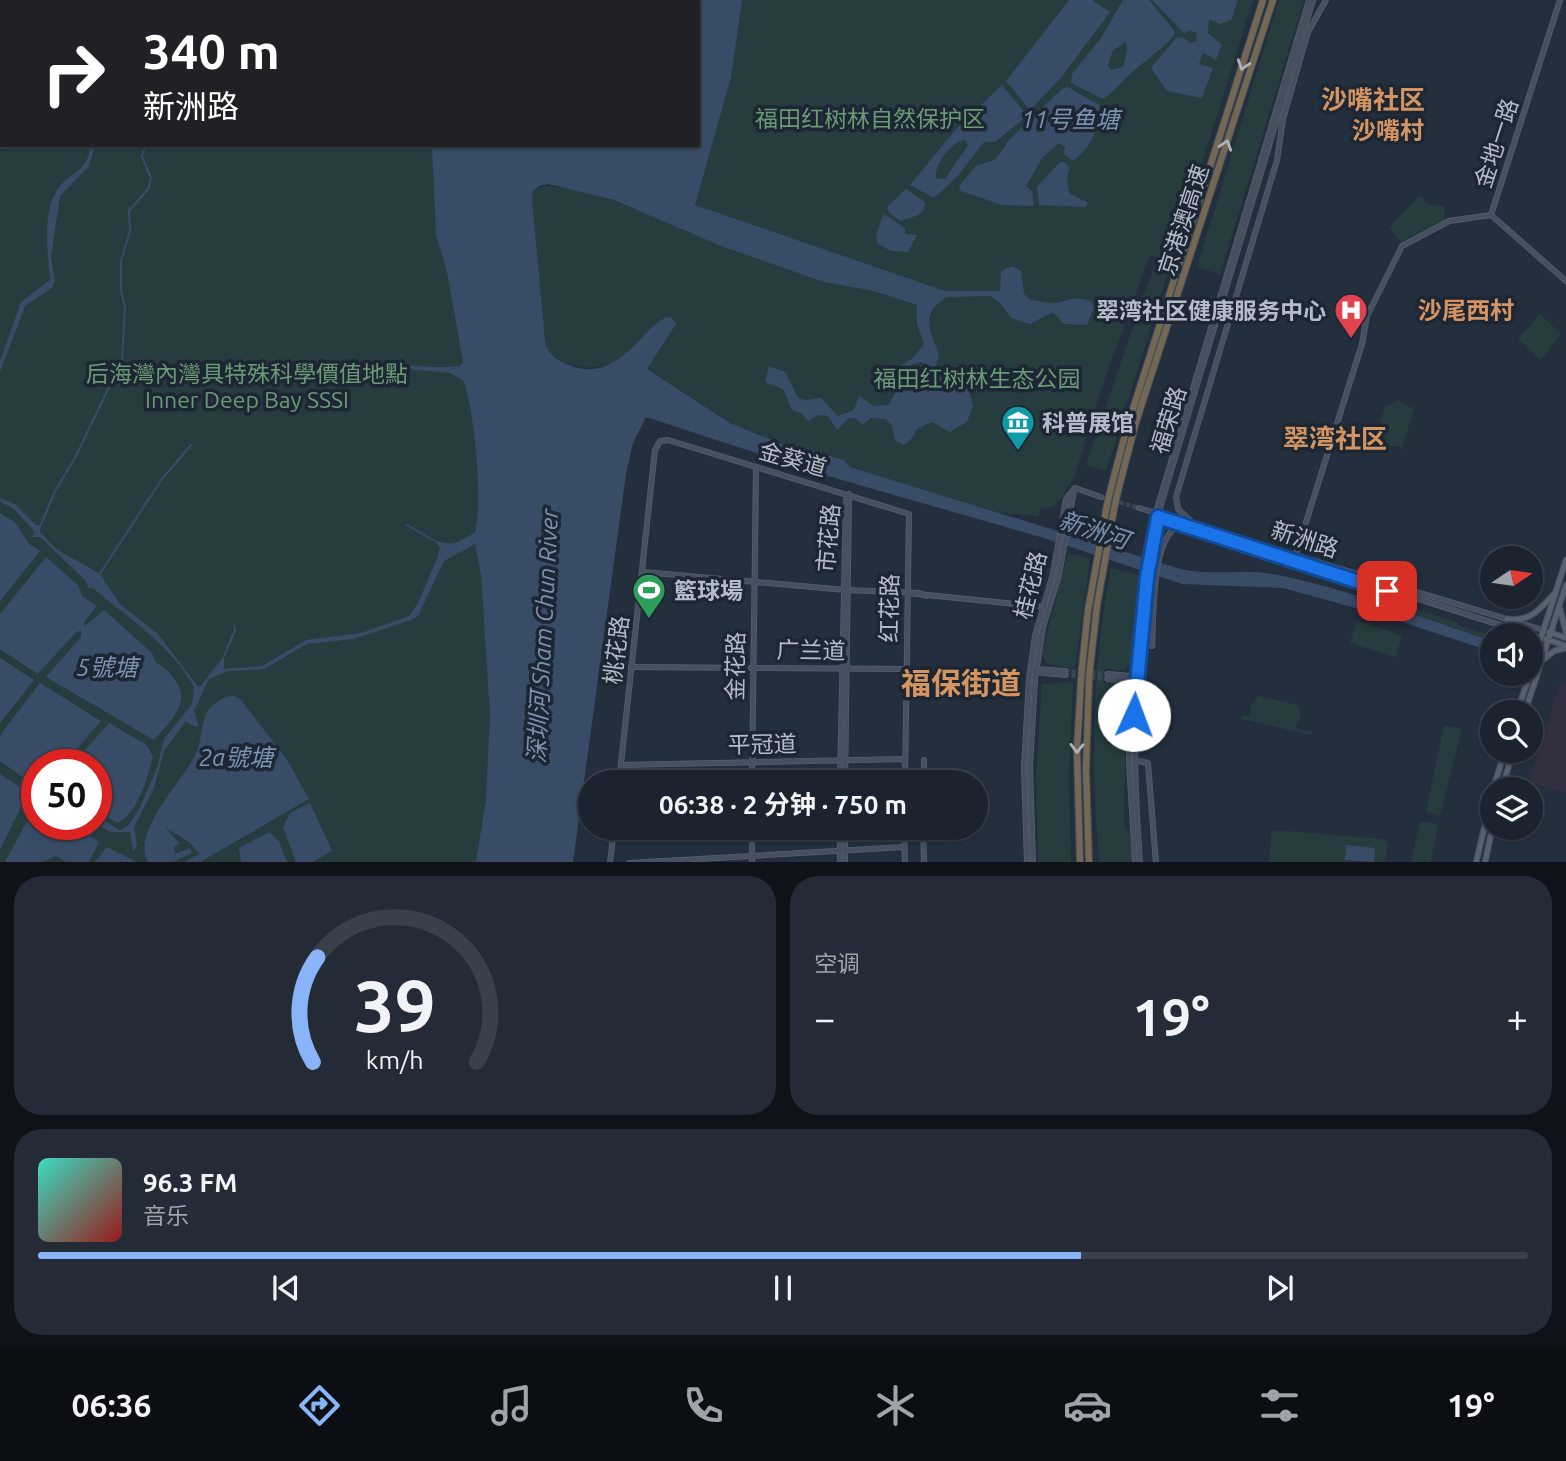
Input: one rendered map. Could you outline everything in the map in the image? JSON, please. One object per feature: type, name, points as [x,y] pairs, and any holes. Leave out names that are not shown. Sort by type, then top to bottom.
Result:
[{"type":"highway","name":"京港澳高速","points":[[1115,490],[1126,431],[1263,0]]},
{"type":"highway","name":"京港澳高速","points":[[1115,490],[1273,0]]},
{"type":"highway","points":[[1080,862],[1077,750],[1082,667],[1115,490]]},
{"type":"highway","points":[[1089,862],[1086,759],[1098,570]]},
{"type":"main road","points":[[1543,630],[1566,560]]},
{"type":"main road","points":[[1529,700],[1548,653],[1548,640],[1566,585]]},
{"type":"main road","points":[[1507,623],[1532,617],[1557,591]]},
{"type":"main road","points":[[1560,604],[1566,635]]},
{"type":"main road","points":[[1548,616],[1555,618]]},
{"type":"main road","name":"新洲路","points":[[1543,630],[1566,635]]},
{"type":"main road","name":"新洲路","points":[[1543,639],[1566,647]]},
{"type":"main road","points":[[1548,653],[1566,647]]},
{"type":"main road","points":[[1476,862],[1481,840]]},
{"type":"main road","points":[[1485,862],[1490,840]]},
{"type":"street","name":"福荣路","points":[[1157,514],[1276,125],[1311,0]]},
{"type":"street","name":"福荣路","points":[[1138,862],[1129,760],[1133,679],[1148,554],[1157,514],[1311,0]]},
{"type":"street","points":[[1193,523],[1180,512],[1176,497],[1277,160],[1283,119],[1309,30],[1326,0]]},
{"type":"street","name":"金地一路","points":[[1296,554],[1362,344],[1367,316],[1402,246],[1448,221],[1491,215],[1560,0]]},
{"type":"street","points":[[1281,108],[1283,119]]},
{"type":"street","points":[[1276,125],[1283,119]]},
{"type":"street","points":[[1491,215],[1566,281]]},
{"type":"street","name":"金葵道","points":[[663,440],[905,511],[910,518]]},
{"type":"street","name":"桃花路","points":[[620,770],[656,449],[663,440]]},
{"type":"street","name":"金花路","points":[[752,770],[756,467]]},
{"type":"street","name":"桂花路","points":[[1033,862],[1030,767],[1034,671],[1066,515],[1075,488],[1101,497]]},
{"type":"street","name":"市花路","points":[[843,770],[846,500],[849,494]]},
{"type":"street","name":"新洲路","points":[[1139,508],[1296,554],[1507,623]]},
{"type":"street","name":"新洲路","points":[[1157,514],[1182,525],[1507,623]]},
{"type":"street","name":"红花路","points":[[905,770],[910,518]]},
{"type":"street","points":[[1152,646],[1155,578],[1169,532],[1182,525]]},
{"type":"street","points":[[643,572],[1046,607]]},
{"type":"street","points":[[1027,605],[1036,612],[1039,623]]},
{"type":"street","name":"桂花路","points":[[1027,862],[1024,757],[1039,623],[1046,607]]},
{"type":"street","points":[[1039,653],[1042,664],[1051,672]]},
{"type":"street","name":"广兰道","points":[[631,667],[906,669]]},
{"type":"street","points":[[1034,671],[1065,673]]},
{"type":"street","points":[[1035,686],[1051,672]]},
{"type":"street","points":[[1108,676],[1133,679],[1147,699]]},
{"type":"street","name":"福荣路","points":[[1133,679],[1133,760],[1138,862]]},
{"type":"street","name":"平冠道","points":[[621,765],[905,759]]},
{"type":"street","points":[[924,760],[924,770]]},
{"type":"street","points":[[1133,760],[1148,763],[1156,862]]},
{"type":"street","points":[[610,862],[613,840]]},
{"type":"street","points":[[752,840],[752,862]]},
{"type":"street","points":[[842,840],[843,862]]},
{"type":"street","points":[[904,840],[905,862]]},
{"type":"street","points":[[923,840],[924,862]]},
{"type":"street","points":[[647,862],[904,847]]},
{"type":"shaded area","points":[[1560,683],[1566,685],[1566,793],[1543,786],[1543,777],[1531,777],[1535,763],[1543,763],[1543,737]]},
{"type":"green space","points":[[700,0],[1253,0],[1106,471],[1086,465],[1157,257],[1150,255],[1101,390],[1075,475],[1061,499],[1051,507],[1039,510],[1039,516],[999,513],[850,467],[827,454],[801,452],[730,423],[647,369],[675,324],[670,317],[653,328],[631,352],[611,364],[580,367],[550,355],[545,340],[531,190],[548,186],[597,195],[654,216],[721,246],[746,224],[543,147],[700,147]]},
{"type":"green space","points":[[1279,0],[1304,0],[1220,274],[1197,267]]},
{"type":"green space","name":"后海灣內灣具特殊科學價值地點 Inner Deep Bay SSSI","points":[[0,147],[460,147],[516,862],[0,862]]},
{"type":"green space","points":[[1420,195],[1429,205],[1445,206],[1444,220],[1401,242],[1389,227]]},
{"type":"green space","points":[[1540,314],[1561,334],[1541,360],[1518,339]]},
{"type":"green space","points":[[1398,400],[1410,408],[1415,405],[1401,451],[1399,446],[1385,446],[1377,434],[1385,407]]},
{"type":"green space","points":[[1068,553],[1090,559],[1075,668],[1047,664],[1042,653]]},
{"type":"green space","points":[[1111,568],[1138,575],[1131,662],[1125,670],[1105,669],[1103,683],[1120,683],[1127,689],[1124,820],[1130,837],[1132,862],[1099,862],[1095,715],[1100,641]]},
{"type":"green space","points":[[1370,596],[1456,622],[1460,626],[1480,632],[1480,637],[1367,598]]},
{"type":"green space","points":[[1357,621],[1402,635],[1396,657],[1350,643]]},
{"type":"green space","points":[[1073,682],[1069,777],[1071,862],[1038,862],[1036,774],[1042,684]]},
{"type":"green space","points":[[1259,696],[1297,705],[1301,717],[1295,728],[1312,732],[1311,735],[1242,719],[1243,715],[1251,717],[1250,705]]},
{"type":"green space","points":[[1444,725],[1462,729],[1440,816],[1426,812]]},
{"type":"green space","points":[[1420,821],[1438,824],[1431,862],[1411,862]]},
{"type":"green space","points":[[1275,830],[1384,839],[1388,844],[1385,862],[1269,862],[1271,833]]},
{"type":"water","name":"深圳河 Sham Chun River","points":[[700,0],[742,0],[731,77],[695,205],[945,291],[1000,291],[1001,271],[1013,266],[1021,271],[1024,294],[1029,299],[1051,303],[1073,299],[1092,302],[1094,307],[1087,325],[1064,324],[1053,312],[1030,324],[1011,318],[999,302],[990,296],[946,297],[933,308],[929,318],[930,331],[939,355],[934,372],[942,377],[951,367],[956,369],[956,383],[968,387],[973,406],[967,422],[950,432],[932,422],[917,429],[910,441],[903,445],[895,440],[892,425],[886,419],[871,418],[863,425],[855,418],[849,418],[837,430],[828,416],[818,415],[808,421],[801,413],[792,410],[783,389],[765,382],[769,366],[785,372],[798,398],[821,398],[838,416],[854,410],[859,396],[874,406],[888,405],[899,387],[894,370],[913,358],[924,344],[917,324],[917,305],[874,291],[824,282],[721,246],[614,200],[549,184],[539,186],[533,191],[532,199],[545,340],[553,356],[569,365],[588,369],[604,367],[631,349],[652,327],[671,317],[676,324],[647,369],[730,423],[801,452],[811,450],[844,460],[850,467],[1177,568],[1202,572],[1266,573],[1332,588],[1480,637],[1480,648],[1381,615],[1283,588],[1182,584],[1044,538],[821,474],[646,417],[633,443],[626,474],[586,770],[578,770],[578,825],[573,862],[476,862],[486,800],[490,714],[481,574],[475,544],[444,561],[418,616],[411,620],[353,639],[307,644],[264,669],[228,671],[209,679],[194,711],[199,727],[186,721],[164,751],[154,788],[134,827],[137,846],[133,852],[130,832],[112,832],[112,825],[120,830],[128,826],[141,805],[157,768],[164,739],[192,704],[194,687],[174,658],[161,645],[93,588],[88,588],[86,581],[40,537],[32,537],[35,532],[13,508],[0,502],[0,498],[15,504],[36,525],[41,525],[40,532],[55,548],[100,574],[120,604],[158,634],[199,688],[224,656],[224,669],[262,666],[306,640],[361,633],[409,616],[418,603],[438,556],[440,547],[433,540],[455,543],[475,533],[478,479],[467,394],[463,380],[450,373],[396,368],[356,369],[381,365],[460,366],[463,362],[447,272],[436,235],[432,147],[700,147]],"holes":[[[922,362],[929,368],[929,378],[919,382],[908,380],[906,370],[913,364]]]},
{"type":"water","points":[[1069,0],[1092,0],[1110,12],[1060,79],[1030,110],[1006,81]]},
{"type":"water","points":[[1123,0],[1149,0],[1175,32],[1164,46],[1103,99],[1071,83],[1072,74],[1101,38]],"holes":[[[1126,42],[1123,67],[1111,70],[1108,65],[1113,50]]]},
{"type":"water","points":[[1152,0],[1238,0],[1231,20],[1220,24],[1209,19],[1208,33],[1222,45],[1216,60],[1203,53],[1199,64],[1213,68],[1202,98],[1167,91],[1151,68],[1176,38],[1182,37],[1191,43],[1196,41],[1197,33],[1189,30],[1185,34]]},
{"type":"water","points":[[1002,85],[1026,114],[1025,118],[995,142],[984,142],[957,177],[934,198],[910,185],[957,128]],"holes":[[[965,140],[968,145],[945,179],[936,178],[938,167],[949,149]]]},
{"type":"water","name":"11号鱼塘","points":[[1068,87],[1099,105],[1096,130],[1085,150],[1073,161],[1064,154],[1065,147],[1059,143],[1043,157],[1026,186],[1032,191],[1034,206],[1002,205],[961,191],[959,186],[976,166],[996,159],[1009,140],[1062,89]]},
{"type":"water","points":[[89,147],[94,147],[89,166],[60,196],[51,257],[55,281],[52,288],[25,306],[0,372],[0,361],[21,302],[50,280],[47,224],[56,192],[83,166],[89,154]]},
{"type":"water","points":[[1060,162],[1070,168],[1067,177],[1069,193],[1088,203],[1086,207],[1039,205],[1037,187]]},
{"type":"water","points":[[906,189],[925,202],[925,207],[917,215],[900,221],[889,213],[887,207]]},
{"type":"water","points":[[884,214],[905,228],[905,234],[917,235],[908,252],[891,251],[878,244],[876,234]]},
{"type":"water","points":[[0,513],[15,522],[29,544],[40,551],[0,601]]},
{"type":"water","name":"5號塘","points":[[46,557],[78,585],[82,596],[97,606],[84,622],[85,626],[104,610],[152,653],[156,663],[168,671],[177,683],[181,691],[180,706],[154,740],[46,677],[81,637],[81,631],[76,632],[38,674],[0,649],[0,614]]},
{"type":"water","name":"5號塘","points":[[0,658],[34,680],[0,723]]},
{"type":"water","name":"5號塘","points":[[40,683],[101,721],[77,749],[21,749],[21,776],[0,761],[0,737]]},
{"type":"water","name":"2a號塘","points":[[232,695],[240,699],[286,758],[309,799],[200,862],[184,862],[200,854],[190,843],[165,827],[180,844],[174,846],[175,854],[190,848],[192,853],[173,862],[148,862],[144,850],[146,836],[161,806],[197,751],[206,713],[217,702]]},
{"type":"water","name":"5號塘","points":[[109,723],[147,745],[153,757],[136,804],[124,819],[117,823],[112,820],[112,749],[86,749]]},
{"type":"water","points":[[0,774],[21,788],[21,806],[0,850]]},
{"type":"water","points":[[310,803],[332,851],[312,862],[296,862],[283,827],[290,813]]},
{"type":"water","points":[[21,832],[21,840],[99,842],[89,862],[66,862],[56,856],[42,862],[5,862]]},
{"type":"water","points":[[270,832],[279,842],[287,862],[241,862],[239,848]]},
{"type":"water","points":[[1346,845],[1375,848],[1374,862],[1345,860]]},
{"type":"water","points":[[107,847],[137,862],[95,862]]},
{"type":"waterway","points":[[40,527],[55,491],[75,458],[122,360],[125,308],[121,290],[121,261],[130,231],[129,211],[149,188],[151,178],[142,157],[144,147]]},
{"type":"waterway","points":[[99,575],[162,479],[191,445]]},
{"type":"waterway","points":[[407,525],[433,540]]},
{"type":"waterway","points":[[224,656],[235,630],[234,626]]},
{"type":"tunnel","points":[[1101,497],[1139,508]]},
{"type":"tunnel","points":[[1065,671],[1108,674]]},
{"type":"tunnel","points":[[1065,675],[1108,679]]},
{"type":"place","name":"翠湾社区健康服务中心","points":[[1351,340]]},
{"type":"place","name":"科普展馆","points":[[1018,452]]},
{"type":"place","name":"籃球場","points":[[649,620]]},
{"type":"district","name":"沙嘴社区","points":[[1373,99]]},
{"type":"district","name":"沙嘴村","points":[[1388,130]]},
{"type":"district","name":"沙尾西村","points":[[1466,310]]},
{"type":"district","name":"翠湾社区","points":[[1335,438]]},
{"type":"district","name":"福保街道","points":[[961,683]]},
{"type":"route","points":[[1134,715],[1147,577],[1158,517],[1387,591]]},
{"type":"park label","name":"福田红树林自然保护区","points":[[870,118]]},
{"type":"park label","name":"福田红树林生态公园","points":[[977,378]]},
{"type":"water label","name":"新洲河","points":[[1094,530]]}]
